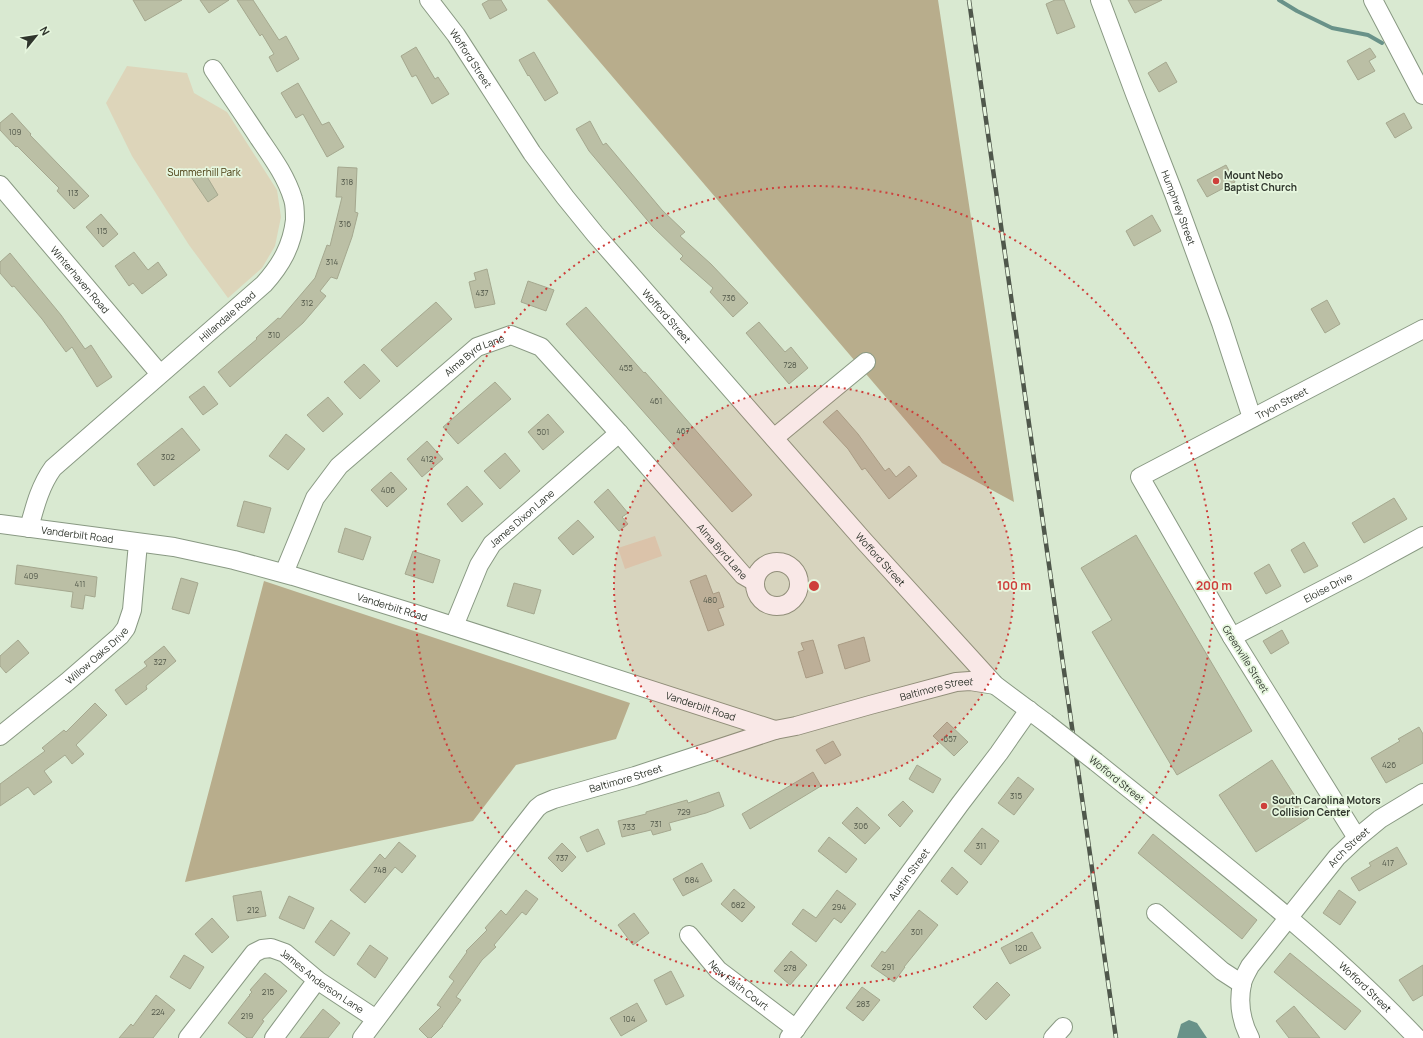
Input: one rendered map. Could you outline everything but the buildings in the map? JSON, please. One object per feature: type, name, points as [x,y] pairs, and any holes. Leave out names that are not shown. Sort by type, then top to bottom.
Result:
[{"type":"street","name":"Wofford Street","points":[[429,0],[456,35],[532,153],[565,197],[635,280],[864,541],[995,685],[1046,722],[1288,918],[1378,999],[1417,1038]]},
{"type":"street","name":"Humphrey Street","points":[[1100,0],[1174,194],[1221,323],[1252,418]]},
{"type":"street","points":[[1373,0],[1423,95]]},
{"type":"street","name":"Hillandale Road","points":[[29,528],[39,492],[45,479],[53,468],[264,284],[283,260],[290,246],[294,231],[294,200],[281,171],[213,69]]},
{"type":"street","name":"Winterhaven Road","points":[[0,185],[160,374]]},
{"type":"street","name":"Tryon Street","points":[[1140,477],[1423,329]]},
{"type":"street","name":"Alma Byrd Lane","points":[[284,573],[315,498],[339,466],[477,347],[511,335],[541,347],[619,433],[743,575],[755,582]]},
{"type":"street","points":[[774,438],[866,362]]},
{"type":"street","name":"James Dixon Lane","points":[[454,626],[479,565],[492,544],[619,433]]},
{"type":"street","name":"Greenville Street","points":[[1140,477],[1232,637],[1357,838]]},
{"type":"street","name":"Vanderbilt Road","points":[[0,524],[174,547],[227,558],[284,573],[454,626],[775,730]]},
{"type":"street","name":"Eloise Drive","points":[[1232,637],[1423,536]]},
{"type":"street","name":"Willow Oaks Drive","points":[[0,736],[73,677],[120,636],[126,628],[132,610],[138,543]]},
{"type":"street","name":"Baltimore Street","points":[[362,1038],[487,872],[537,808],[542,804],[554,799],[635,776],[775,730],[796,726],[956,682],[970,681],[995,685]]},
{"type":"street","name":"Austin Street","points":[[793,1033],[1029,710]]},
{"type":"street","name":"Arch Street","points":[[1250,1038],[1244,1026],[1240,1008],[1242,984],[1250,966],[1337,857],[1380,819],[1423,793]]},
{"type":"street","points":[[1156,913],[1222,971],[1242,984]]},
{"type":"street","name":"New Faith Court","points":[[689,935],[718,970],[793,1033]]},
{"type":"street","name":"James Anderson Lane","points":[[188,1038],[254,953],[262,949],[271,948],[285,953],[317,980],[376,1019]]},
{"type":"street","points":[[274,1038],[317,980]]},
{"type":"green space","name":"Summerhill Park","points":[[127,66],[187,73],[194,93],[227,112],[277,190],[281,217],[275,246],[262,268],[228,298],[189,245],[132,156],[106,103]]},
{"type":"green space","points":[[655,536],[662,556],[625,569],[618,548]]},
{"type":"shaded area","points":[[547,0],[938,0],[1014,502],[942,463]]},
{"type":"shaded area","points":[[264,581],[630,703],[616,739],[516,765],[473,821],[185,882]]},
{"type":"water","points":[[1189,1020],[1197,1023],[1207,1038],[1177,1038],[1181,1024]]},
{"type":"waterway","points":[[1279,0],[1297,11],[1332,28],[1368,35],[1382,43]]},
{"type":"railway","points":[[969,0],[1116,1038]]},
{"type":"place","name":"Mount Nebo Baptist Church","points":[[1216,181]]},
{"type":"place","name":"South Carolina Motors Collision Center","points":[[1264,806]]}]
